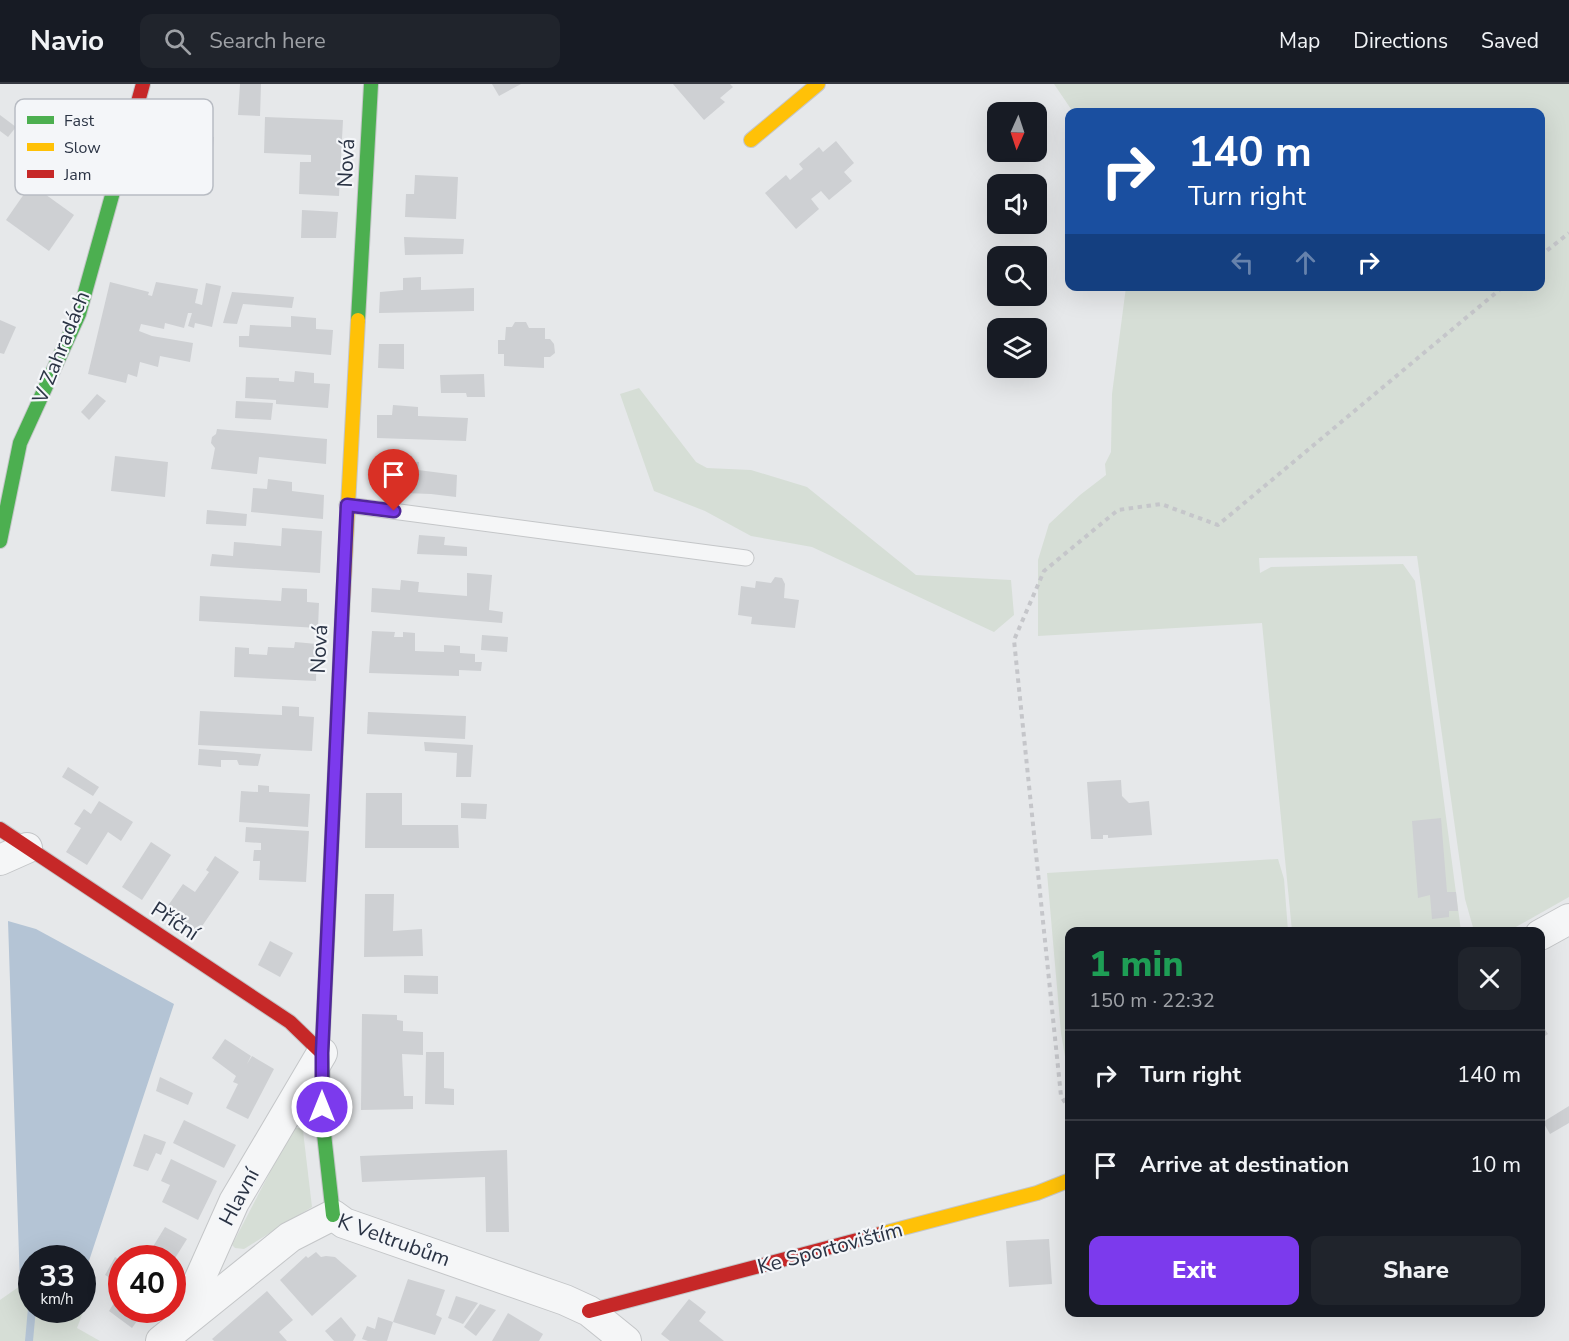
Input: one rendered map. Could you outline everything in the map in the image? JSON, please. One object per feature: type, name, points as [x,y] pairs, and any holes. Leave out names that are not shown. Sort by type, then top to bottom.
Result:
[{"type":"street","name":"V Zahradách","points":[[139,99],[143,84]]},
{"type":"street","name":"Nová","points":[[333,1215],[326,1174],[322,1125],[322,1053],[347,505],[371,84]]},
{"type":"street","points":[[751,140],[818,84]]},
{"type":"street","name":"V Zahradách","points":[[0,541],[20,443],[78,314],[112,195]]},
{"type":"street","name":"Příční","points":[[0,829],[290,1022],[322,1053]]},
{"type":"street","points":[[0,860],[27,848]]},
{"type":"street","points":[[1545,932],[1569,919]]},
{"type":"street","name":"Hlavní","points":[[170,1333],[234,1202],[322,1053]]},
{"type":"street","name":"Ke Sportovištím","points":[[589,1311],[1026,1196],[1065,1182]]},
{"type":"street","name":"K Veltrubům","points":[[170,1333],[290,1237],[333,1215],[344,1223],[565,1300],[589,1311],[626,1341]]},
{"type":"lane","points":[[347,505],[746,558]]},
{"type":"path","points":[[1545,252],[1569,233]]},
{"type":"path","points":[[1065,1102],[1061,1096],[1014,640],[1044,571],[1118,510],[1161,504],[1218,525],[1498,291]]},
{"type":"shaded area","points":[[1054,84],[1569,84],[1569,897],[1516,927],[1473,927],[1465,899],[1417,556],[1259,558],[1260,573],[1271,567],[1403,564],[1415,581],[1460,927],[1292,927],[1262,623],[1038,636],[1038,560],[1049,524],[1106,475],[1105,464],[1111,452],[1112,394],[1125,291],[1545,291],[1545,108],[1070,108]]},
{"type":"shaded area","points":[[639,388],[696,462],[707,468],[751,470],[807,487],[916,575],[1011,580],[1014,615],[994,632],[812,547],[751,536],[705,511],[654,491],[620,394]]},
{"type":"shaded area","points":[[1278,859],[1284,879],[1288,927],[1065,927],[1065,1056],[1047,873]]},
{"type":"shaded area","points":[[293,1128],[303,1131],[312,1207],[244,1249],[235,1248],[232,1245]]},
{"type":"shaded area","points":[[18,1287],[18,1323],[79,1323],[77,1328],[100,1341],[0,1341],[0,1300]]},
{"type":"water","points":[[8,921],[36,929],[174,1004],[94,1245],[19,1245]]},
{"type":"building","points":[[240,84],[261,84],[260,116],[238,115]]},
{"type":"building","points":[[492,84],[521,84],[499,96]]},
{"type":"building","points":[[673,84],[730,84],[733,87],[720,98],[725,102],[704,120]]},
{"type":"building","points":[[0,115],[15,128],[8,137],[0,131]]},
{"type":"building","points":[[265,117],[343,120],[339,196],[299,194],[300,162],[311,162],[311,155],[264,153]]},
{"type":"building","points":[[836,141],[854,163],[844,172],[852,181],[829,200],[821,191],[811,199],[819,209],[796,229],[765,193],[786,175],[790,180],[803,169],[799,164],[819,147],[823,152]]},
{"type":"building","points":[[415,175],[458,177],[456,219],[405,217],[406,194],[414,194]]},
{"type":"building","points":[[23,195],[46,195],[74,215],[49,251],[6,220]]},
{"type":"building","points":[[302,210],[338,212],[336,238],[301,238]]},
{"type":"building","points":[[404,237],[464,239],[463,254],[405,255]]},
{"type":"building","points":[[421,277],[421,290],[474,288],[474,311],[379,313],[380,292],[403,290],[403,278]]},
{"type":"building","points":[[110,282],[149,292],[148,295],[152,296],[156,282],[198,289],[195,303],[202,305],[206,283],[221,286],[212,327],[195,323],[194,328],[188,326],[192,313],[188,313],[184,328],[165,323],[164,329],[141,324],[139,331],[152,336],[193,343],[190,362],[160,356],[158,367],[140,362],[137,377],[128,374],[126,383],[88,374]]},
{"type":"building","points":[[232,292],[294,297],[292,308],[243,304],[237,324],[223,323]]},
{"type":"building","points":[[291,316],[316,318],[316,329],[333,330],[331,355],[239,347],[239,336],[249,336],[250,325],[291,327]]},
{"type":"building","points":[[0,320],[16,327],[4,354],[0,353]]},
{"type":"building","points":[[515,322],[526,322],[529,328],[545,328],[545,339],[550,339],[554,344],[555,353],[550,357],[544,357],[544,368],[504,366],[504,354],[498,354],[498,340],[505,340],[506,327],[512,327]]},
{"type":"building","points":[[379,344],[404,344],[404,369],[378,368]]},
{"type":"building","points":[[295,371],[314,373],[314,383],[330,384],[328,408],[276,404],[276,400],[245,398],[246,377],[279,378],[279,381],[294,382]]},
{"type":"building","points":[[484,374],[485,397],[467,397],[466,393],[441,393],[440,375]]},
{"type":"building","points":[[97,394],[106,401],[89,420],[81,412]]},
{"type":"building","points":[[236,401],[273,403],[271,420],[235,418]]},
{"type":"building","points":[[393,405],[418,407],[418,416],[468,418],[466,441],[377,438],[377,415],[392,415]]},
{"type":"building","points":[[217,429],[327,439],[326,464],[259,457],[257,474],[211,469],[215,448],[211,443]]},
{"type":"building","points":[[115,456],[168,462],[165,497],[111,491]]},
{"type":"building","points":[[390,460],[419,462],[418,470],[457,475],[456,497],[375,492],[376,469],[389,469]]},
{"type":"building","points":[[268,479],[292,482],[292,491],[324,495],[323,519],[251,512],[253,488],[267,489]]},
{"type":"building","points":[[207,510],[247,514],[246,526],[206,524]]},
{"type":"building","points":[[282,528],[322,531],[320,573],[210,566],[212,554],[233,556],[234,542],[281,546]]},
{"type":"building","points":[[419,535],[445,537],[444,545],[467,547],[467,556],[417,554]]},
{"type":"building","points":[[467,573],[492,575],[489,610],[503,612],[502,623],[371,612],[372,588],[400,590],[401,580],[419,582],[418,592],[467,596]]},
{"type":"building","points":[[775,577],[782,578],[785,584],[784,598],[799,600],[795,628],[751,624],[752,617],[738,615],[741,586],[755,588],[756,581],[771,583]]},
{"type":"building","points":[[282,588],[307,589],[307,602],[319,603],[318,628],[199,621],[200,596],[281,601]]},
{"type":"building","points":[[372,631],[395,632],[394,637],[403,637],[403,632],[415,633],[415,651],[444,652],[444,645],[460,646],[460,653],[475,654],[475,662],[482,662],[481,671],[459,670],[459,676],[369,673]]},
{"type":"building","points":[[482,635],[508,637],[507,652],[481,650]]},
{"type":"building","points":[[295,642],[317,644],[316,681],[234,677],[235,647],[249,648],[249,654],[267,655],[268,647],[294,648]]},
{"type":"building","points":[[282,706],[299,707],[299,716],[314,717],[312,751],[198,745],[200,711],[282,715]]},
{"type":"building","points":[[368,712],[466,716],[465,739],[367,734]]},
{"type":"building","points":[[424,742],[473,745],[471,777],[456,777],[457,753],[425,751]]},
{"type":"building","points":[[199,749],[261,754],[258,766],[239,765],[237,760],[221,760],[221,767],[198,765]]},
{"type":"building","points":[[68,767],[99,787],[93,796],[62,777]]},
{"type":"building","points":[[1121,780],[1122,796],[1129,803],[1149,801],[1152,835],[1108,838],[1108,835],[1103,835],[1103,839],[1091,839],[1087,782]]},
{"type":"building","points":[[258,785],[269,786],[269,792],[310,794],[308,827],[239,822],[241,791],[258,792]]},
{"type":"building","points":[[366,793],[402,793],[402,825],[458,825],[459,848],[365,848]]},
{"type":"building","points":[[99,801],[133,822],[121,841],[108,832],[87,865],[66,852],[81,828],[74,824],[84,809],[91,814]]},
{"type":"building","points":[[461,803],[487,804],[486,819],[461,818]]},
{"type":"building","points":[[1441,818],[1447,892],[1456,892],[1458,911],[1449,911],[1449,917],[1432,919],[1430,895],[1418,898],[1412,821]]},
{"type":"building","points":[[246,827],[309,831],[306,882],[259,880],[260,861],[253,861],[254,850],[261,850],[261,843],[245,842]]},
{"type":"building","points":[[151,842],[171,855],[142,900],[122,887]]},
{"type":"building","points":[[215,856],[239,872],[196,935],[163,913],[183,884],[195,892],[209,872],[206,870]]},
{"type":"building","points":[[365,894],[394,894],[393,931],[422,929],[423,956],[364,957]]},
{"type":"building","points":[[270,941],[293,953],[280,977],[258,965]]},
{"type":"building","points":[[404,975],[438,976],[438,994],[404,993]]},
{"type":"building","points":[[362,1014],[397,1015],[397,1020],[403,1021],[403,1031],[423,1032],[423,1055],[402,1054],[404,1096],[413,1096],[413,1109],[361,1110]]},
{"type":"building","points":[[225,1039],[251,1056],[247,1064],[252,1056],[274,1069],[248,1119],[226,1108],[238,1084],[233,1082],[236,1076],[212,1058]]},
{"type":"building","points":[[426,1052],[444,1052],[444,1088],[454,1089],[454,1105],[425,1104]]},
{"type":"building","points":[[160,1077],[193,1093],[188,1105],[156,1091]]},
{"type":"building","points":[[1569,1106],[1569,1123],[1550,1134],[1545,1121]]},
{"type":"building","points":[[184,1120],[236,1145],[224,1168],[173,1143]]},
{"type":"building","points":[[144,1134],[166,1142],[161,1155],[156,1153],[148,1171],[133,1166]]},
{"type":"building","points":[[507,1150],[509,1232],[486,1232],[485,1177],[362,1182],[360,1156]]},
{"type":"building","points":[[171,1159],[217,1181],[198,1220],[162,1202],[170,1185],[161,1181]]},
{"type":"building","points":[[165,1227],[187,1239],[183,1245],[154,1245]]},
{"type":"building","points":[[1049,1239],[1052,1284],[1009,1287],[1006,1241]]},
{"type":"building","points":[[316,1252],[321,1257],[335,1257],[357,1276],[312,1316],[280,1280],[306,1256],[308,1258]]},
{"type":"building","points":[[408,1279],[445,1290],[436,1315],[442,1318],[435,1335],[393,1322]]},
{"type":"building","points":[[267,1291],[293,1320],[279,1332],[287,1341],[214,1341],[212,1339]]},
{"type":"building","points":[[456,1296],[478,1303],[463,1324],[448,1318]]},
{"type":"building","points":[[689,1299],[706,1312],[699,1321],[724,1341],[670,1341],[661,1334]]},
{"type":"building","points":[[480,1304],[496,1310],[476,1336],[464,1327]]},
{"type":"building","points":[[508,1313],[543,1334],[539,1341],[492,1341]]},
{"type":"building","points":[[341,1317],[356,1335],[353,1341],[334,1341],[325,1331]]},
{"type":"building","points":[[378,1317],[393,1322],[387,1341],[362,1339],[367,1326],[375,1329]]},
{"type":"building","points":[[125,1323],[136,1323],[132,1328]]},
{"type":"waterway","points":[[29,1341],[31,1323]]},
{"type":"traffic: fast","points":[[358,320],[371,84]]},
{"type":"traffic: fast","points":[[0,541],[20,443],[79,314],[112,195]]},
{"type":"traffic: fast","points":[[333,1215],[324,1134],[322,1053],[342,617]]},
{"type":"traffic: slow","points":[[751,140],[818,84]]},
{"type":"traffic: slow","points":[[342,617],[358,320]]},
{"type":"traffic: slow","points":[[880,1234],[1037,1193],[1065,1182]]},
{"type":"traffic: jam","points":[[139,99],[143,84]]},
{"type":"traffic: jam","points":[[0,829],[290,1022],[322,1053]]},
{"type":"traffic: jam","points":[[589,1311],[880,1234]]},
{"type":"route","points":[[322,1107],[322,1053],[347,505],[394,511]]}]
